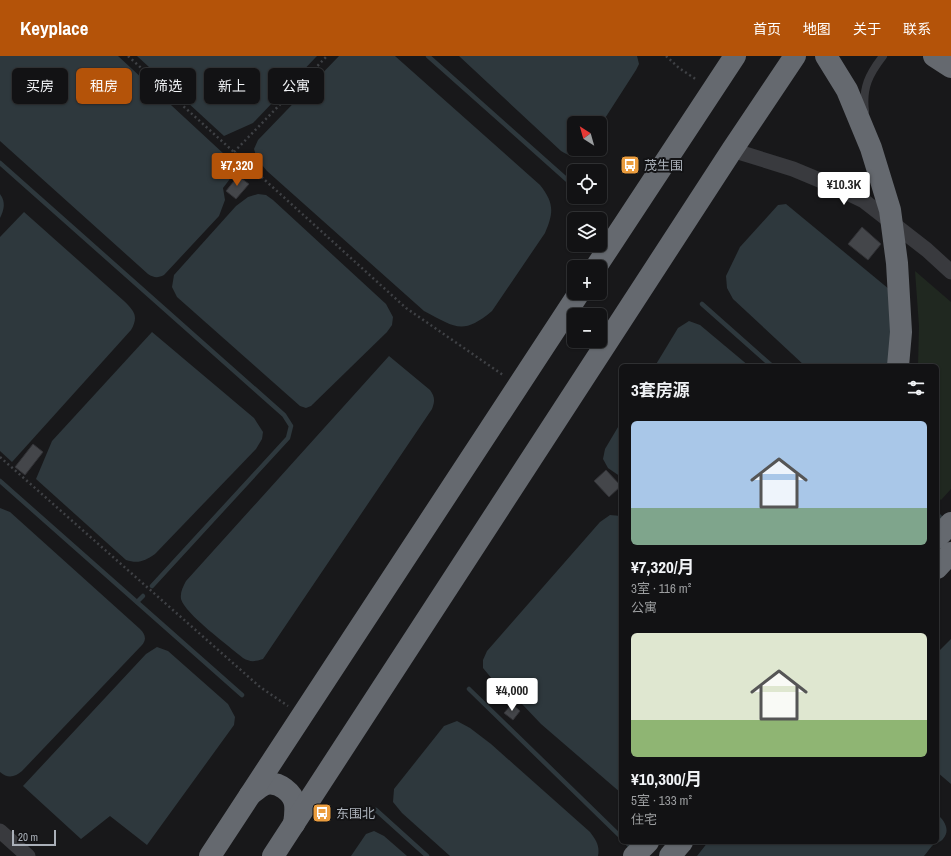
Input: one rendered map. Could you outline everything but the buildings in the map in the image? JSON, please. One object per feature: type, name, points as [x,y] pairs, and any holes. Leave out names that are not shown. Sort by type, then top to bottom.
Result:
[{"type":"highway","points":[[601,260],[735,56]]},
{"type":"highway","points":[[273,856],[732,150],[795,56]]},
{"type":"highway","points":[[826,56],[846,90],[871,148],[890,210],[898,278],[901,332],[898,364]]},
{"type":"highway","points":[[934,56],[951,67]]},
{"type":"highway","points":[[210,856],[574,300]]},
{"type":"highway","points":[[939,536],[951,523]]},
{"type":"highway","points":[[939,566],[951,553]]},
{"type":"highway","points":[[250,795],[258,788],[267,784],[276,784],[284,788],[295,802],[296,813],[294,824]]},
{"type":"highway","points":[[633,856],[641,844]]},
{"type":"highway","points":[[633,856],[646,844]]},
{"type":"highway","points":[[670,856],[680,844]]},
{"type":"street","points":[[732,150],[793,169],[830,184],[864,201],[927,250],[951,272]]},
{"type":"street","points":[[0,831],[28,856]]},
{"type":"lane","points":[[883,56],[872,70],[866,86],[864,102],[866,118],[899,229]]},
{"type":"path","points":[[128,56],[406,308],[519,386]]},
{"type":"path","points":[[234,152],[327,56]]},
{"type":"path","points":[[666,56],[680,68],[712,90]]},
{"type":"path","points":[[0,457],[260,687],[302,716]]},
{"type":"shaded area","points":[[0,56],[118,56],[131,68],[76,68],[76,104],[132,104],[132,69],[140,76],[140,104],[170,104],[225,155],[233,168],[233,172],[223,188],[225,200],[219,216],[164,275],[156,277],[148,274],[0,141]]},
{"type":"shaded area","points":[[137,56],[317,56],[306,68],[268,68],[268,104],[271,104],[253,123],[224,136],[189,104],[196,104],[196,68],[150,68]]},
{"type":"shaded area","points":[[339,56],[395,56],[545,191],[550,203],[551,213],[545,233],[492,311],[482,319],[473,324],[458,326],[451,325],[424,311],[267,171],[257,159],[254,149],[258,140],[293,104],[324,104],[324,72]]},
{"type":"shaded area","points":[[459,56],[637,56],[639,64],[636,70],[606,116],[567,116],[567,154],[561,151]]},
{"type":"shaded area","points":[[0,194],[4,206],[0,218]]},
{"type":"shaded area","points":[[258,194],[266,195],[273,200],[386,304],[393,317],[392,325],[387,332],[311,406],[306,408],[300,406],[177,297],[172,287],[174,275],[236,206],[248,197]]},
{"type":"shaded area","points":[[786,204],[895,294],[896,364],[803,364],[733,299],[727,288],[726,276],[740,247],[778,205]]},
{"type":"shaded area","points":[[24,212],[124,301],[133,311],[135,321],[131,330],[12,462],[0,451],[0,237]]},
{"type":"shaded area","points":[[915,271],[951,302],[951,489],[941,500],[939,498],[939,364],[918,364],[919,326]]},
{"type":"shaded area","points":[[689,321],[700,325],[747,364],[656,364],[678,328]]},
{"type":"shaded area","points":[[152,332],[254,418],[263,432],[262,439],[256,449],[155,554],[145,560],[134,562],[126,560],[36,479],[52,441]]},
{"type":"shaded area","points":[[389,356],[430,390],[434,399],[432,409],[263,659],[250,661],[243,658],[208,630],[190,613],[181,599],[181,592],[184,585]]},
{"type":"shaded area","points":[[619,425],[619,476],[608,468],[603,459],[605,449]]},
{"type":"shaded area","points":[[0,508],[10,512],[140,629],[145,639],[144,643],[22,771],[17,775],[11,776],[6,776],[0,772]]},
{"type":"shaded area","points":[[610,515],[619,516],[619,791],[541,724],[504,685],[493,680],[483,668],[483,660],[487,651],[600,522]]},
{"type":"shaded area","points":[[951,639],[951,784],[939,774],[939,651]]},
{"type":"shaded area","points":[[157,647],[168,651],[228,704],[235,717],[234,725],[147,845],[110,816],[81,839],[23,786],[146,654]]},
{"type":"shaded area","points":[[457,721],[470,728],[491,744],[590,832],[597,843],[598,856],[450,856],[402,813],[393,802],[394,789],[444,726]]},
{"type":"shaded area","points":[[939,816],[946,825],[945,836],[939,842]]},
{"type":"shaded area","points":[[374,831],[384,836],[407,856],[351,856],[366,834]]},
{"type":"shaded area","points":[[706,844],[935,844],[924,856],[697,856]]},
{"type":"waterway","points":[[428,56],[567,180]]},
{"type":"waterway","points":[[0,163],[284,415],[291,426],[288,438],[152,586]]},
{"type":"waterway","points":[[702,304],[770,364]]},
{"type":"waterway","points":[[0,481],[242,695]]},
{"type":"waterway","points":[[939,516],[945,522]]},
{"type":"waterway","points":[[137,602],[143,596]]},
{"type":"waterway","points":[[469,689],[619,835]]},
{"type":"waterway","points":[[376,810],[427,856]]},
{"type":"waterway","points":[[628,844],[633,849]]},
{"type":"place","name":"茂生围","points":[[630,165]]},
{"type":"place","name":"东围北","points":[[322,813]]}]
